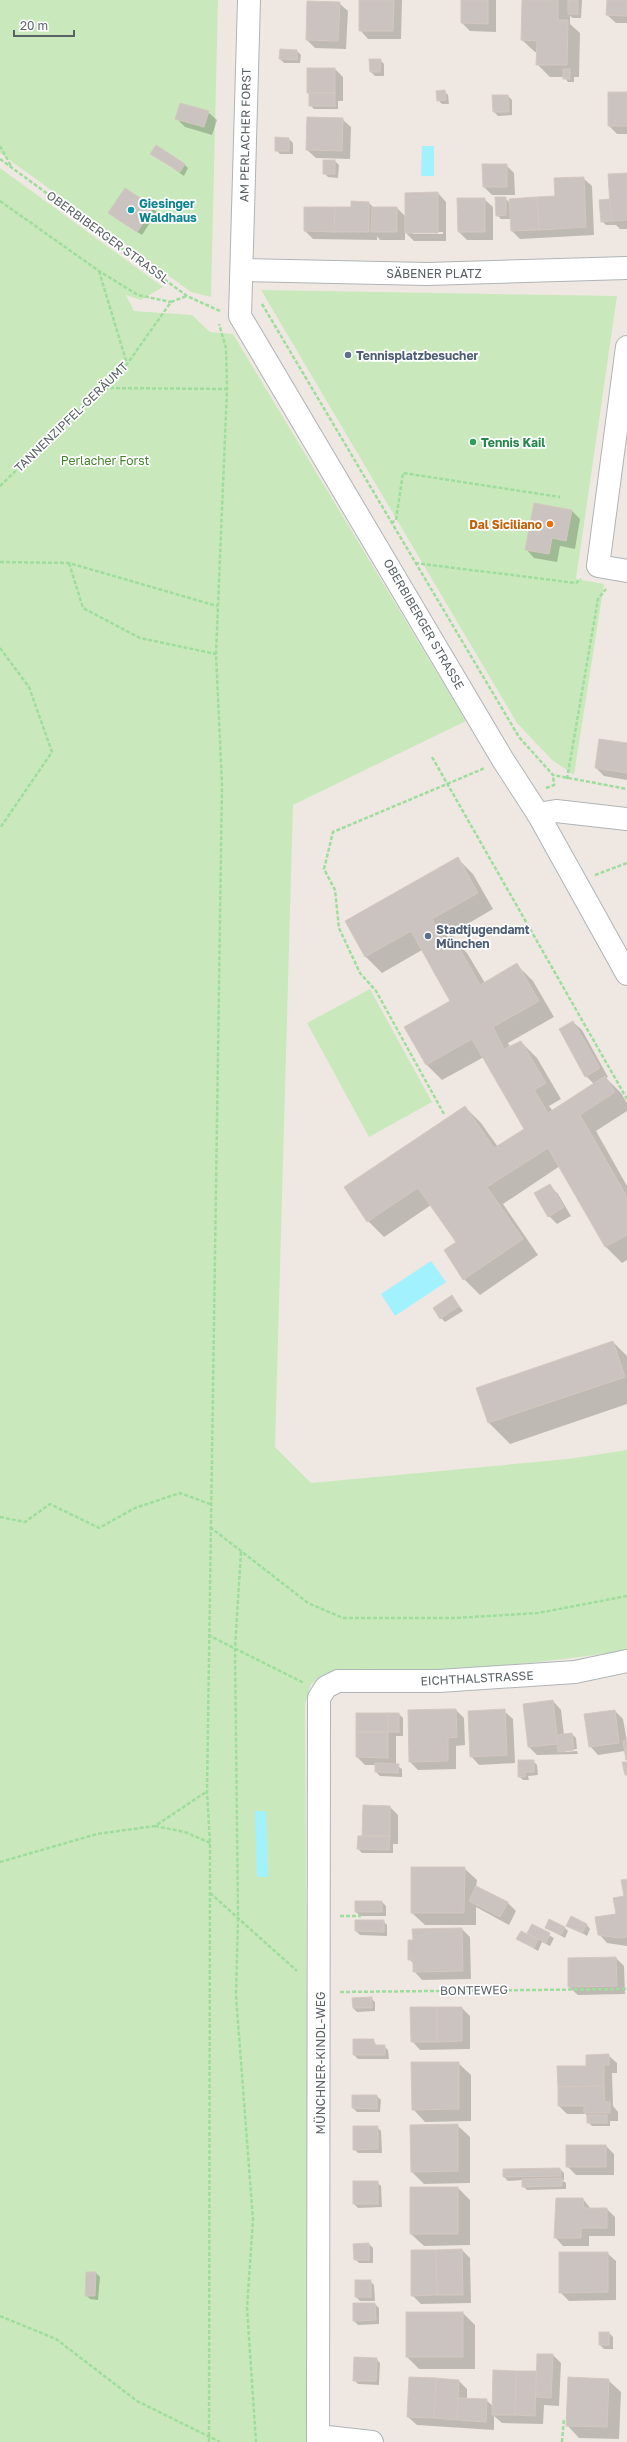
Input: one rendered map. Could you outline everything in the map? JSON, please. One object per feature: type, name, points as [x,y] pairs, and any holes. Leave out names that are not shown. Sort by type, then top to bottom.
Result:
[{"type":"street","name":"AM PERLACHER FORST","points":[[242,270],[249,0]]},
{"type":"street","name":"SÄBENER PLATZ","points":[[242,270],[427,274],[627,268]]},
{"type":"street","name":"OBERBIBERGER STRASSE","points":[[242,270],[240,316],[371,534],[503,760],[538,814],[627,974]]},
{"type":"street","points":[[625,571],[598,566],[627,347]]},
{"type":"street","points":[[538,814],[556,811],[627,819]]},
{"type":"street","name":"EICHTHALSTRASSE","points":[[324,1690],[338,1681],[439,1682],[575,1672],[627,1661]]},
{"type":"street","name":"MÜNCHNER-KINDL-WEG","points":[[318,2439],[320,1698],[324,1690]]},
{"type":"street","points":[[318,2439],[372,2442]]},
{"type":"path","points":[[0,146],[12,168]]},
{"type":"path","name":"OBERBIBERGER STRASSL","points":[[0,159],[187,296],[218,310],[219,325],[226,348],[227,389]]},
{"type":"path","points":[[0,201],[99,271],[138,295],[171,302],[187,296]]},
{"type":"path","points":[[99,271],[127,364]]},
{"type":"path","points":[[258,297],[519,737],[553,775],[567,779],[627,789]]},
{"type":"path","name":"TANNENZIPFEL-GERÄUMT","points":[[0,486],[104,388],[127,364],[171,302]]},
{"type":"path","points":[[104,388],[227,389],[216,654],[222,785],[208,1635],[207,1792],[210,1843],[209,2442]]},
{"type":"path","points":[[371,534],[396,520],[403,473],[560,497]]},
{"type":"path","points":[[0,562],[69,562],[218,606]]},
{"type":"path","points":[[69,562],[83,608],[140,638],[216,654]]},
{"type":"path","points":[[415,563],[576,582],[598,566]]},
{"type":"path","points":[[567,779],[598,599],[625,571]]},
{"type":"path","points":[[0,648],[29,686],[52,752],[0,828]]},
{"type":"path","points":[[432,756],[627,1099]]},
{"type":"path","points":[[444,1114],[376,991],[360,973],[339,928],[335,890],[324,869],[333,832],[503,760]]},
{"type":"path","points":[[589,877],[627,863]]},
{"type":"path","points":[[0,1517],[25,1522],[50,1504],[99,1528],[135,1508],[180,1493],[210,1504]]},
{"type":"path","points":[[209,1527],[308,1603],[343,1618],[456,1618],[538,1613],[627,1596]]},
{"type":"path","points":[[241,1552],[235,1648],[238,1918],[236,1996],[253,2220],[247,2308],[256,2442]]},
{"type":"path","points":[[208,1635],[324,1690]]},
{"type":"path","points":[[155,1826],[207,1792]]},
{"type":"path","points":[[0,1862],[97,1834],[155,1826],[185,1832],[210,1843]]},
{"type":"path","points":[[210,1893],[320,1992]]},
{"type":"path","name":"BONTEWEG","points":[[320,1992],[627,1990]]},
{"type":"path","points":[[0,2316],[56,2339],[137,2402],[220,2442]]},
{"type":"path","points":[[562,2442],[564,2418]]},
{"type":"green space","points":[[0,0],[218,0],[211,297],[191,292],[0,153]]},
{"type":"green space","name":"Perlacher Forst","points":[[0,168],[163,287],[141,300],[126,295],[134,311],[192,315],[210,332],[233,334],[466,721],[293,805],[275,1447],[311,1483],[568,1459],[627,1450],[627,1650],[581,1657],[442,1671],[358,1669],[342,1671],[326,1676],[311,1684],[305,1705],[309,2442],[0,2442]]},
{"type":"green space","name":"Tennis Kail","points":[[261,290],[617,296],[576,579],[604,584],[574,775],[552,760],[517,723]]},
{"type":"green space","points":[[370,989],[432,1102],[369,1137],[307,1023]]},
{"type":"water","points":[[422,146],[434,146],[434,176],[421,176]]},
{"type":"water","points":[[431,1261],[446,1282],[395,1316],[381,1294]]},
{"type":"water","points":[[255,1811],[266,1811],[268,1877],[257,1877]]},
{"type":"building","points":[[359,0],[394,0],[393,31],[359,31]]},
{"type":"building","points":[[461,0],[488,0],[488,24],[461,23]]},
{"type":"building","points":[[522,0],[558,0],[558,20],[568,20],[567,65],[536,65],[537,41],[521,40]]},
{"type":"building","points":[[568,0],[578,0],[578,14],[568,14]]},
{"type":"building","points":[[607,0],[627,0],[627,16],[606,15]]},
{"type":"building","points":[[307,1],[340,2],[338,41],[306,40]]},
{"type":"building","points":[[280,49],[297,50],[297,60],[279,59]]},
{"type":"building","points":[[369,59],[381,59],[380,72],[370,72]]},
{"type":"building","points":[[307,68],[335,68],[335,93],[307,93]]},
{"type":"building","points":[[563,69],[570,69],[570,79],[563,79]]},
{"type":"building","points":[[445,90],[446,100],[437,101],[436,91]]},
{"type":"building","points":[[608,92],[627,92],[627,126],[608,126]]},
{"type":"building","points":[[309,93],[335,93],[335,106],[309,106]]},
{"type":"building","points":[[492,95],[508,95],[509,112],[493,112]]},
{"type":"building","points":[[180,103],[209,111],[204,127],[175,119]]},
{"type":"building","points":[[307,117],[343,118],[342,151],[306,150]]},
{"type":"building","points":[[275,137],[289,138],[289,151],[275,151]]},
{"type":"building","points":[[156,145],[185,164],[180,172],[150,154]]},
{"type":"building","points":[[323,160],[335,160],[335,174],[323,174]]},
{"type":"building","points":[[482,164],[507,164],[507,187],[483,187]]},
{"type":"building","points":[[627,173],[627,220],[611,221],[608,174]]},
{"type":"building","points":[[584,177],[586,227],[539,230],[537,197],[555,196],[554,178]]},
{"type":"building","name":"Giesinger Waldhaus","points":[[125,188],[154,207],[137,232],[108,213]]},
{"type":"building","points":[[438,192],[438,233],[405,233],[405,193]]},
{"type":"building","points":[[495,197],[506,197],[506,215],[496,216]]},
{"type":"building","points":[[537,197],[539,230],[511,231],[509,199]]},
{"type":"building","points":[[457,198],[485,198],[485,232],[458,232]]},
{"type":"building","points":[[610,199],[611,221],[601,222],[599,200]]},
{"type":"building","points":[[351,201],[369,202],[369,232],[334,232],[335,207],[351,207]]},
{"type":"building","points":[[304,207],[335,207],[334,232],[304,231]]},
{"type":"building","points":[[372,207],[397,207],[397,232],[371,232]]},
{"type":"building","name":"Dal Siciliano","points":[[534,503],[572,510],[566,541],[552,538],[549,554],[525,550]]},
{"type":"building","points":[[599,739],[627,743],[627,773],[595,768]]},
{"type":"building","points":[[458,857],[478,893],[432,919],[444,940],[452,935],[480,985],[517,963],[539,1001],[493,1027],[504,1049],[521,1041],[546,1083],[534,1090],[548,1113],[605,1076],[615,1092],[580,1115],[627,1197],[627,1235],[605,1247],[548,1148],[487,1187],[523,1239],[463,1280],[444,1250],[456,1242],[418,1188],[367,1222],[344,1187],[465,1106],[494,1148],[524,1129],[472,1039],[426,1065],[404,1027],[450,1001],[411,931],[365,957],[345,921]]},
{"type":"building","points":[[573,1021],[600,1068],[585,1077],[559,1029]]},
{"type":"building","points":[[550,1184],[564,1207],[548,1217],[534,1193]]},
{"type":"building","points":[[452,1295],[459,1306],[440,1319],[433,1308]]},
{"type":"building","points":[[613,1341],[625,1377],[488,1423],[476,1388]]},
{"type":"building","points":[[553,1700],[558,1744],[528,1747],[523,1704]]},
{"type":"building","points":[[456,1709],[457,1737],[448,1738],[448,1761],[409,1762],[408,1710]]},
{"type":"building","points":[[505,1709],[507,1755],[470,1757],[468,1711]]},
{"type":"building","points":[[615,1710],[619,1743],[589,1747],[584,1714]]},
{"type":"building","points":[[356,1713],[388,1713],[388,1732],[356,1732]]},
{"type":"building","points":[[388,1713],[399,1713],[399,1732],[388,1732]]},
{"type":"building","points":[[356,1732],[388,1732],[388,1758],[356,1757]]},
{"type":"building","points":[[572,1733],[574,1750],[558,1752],[557,1735]]},
{"type":"building","points":[[627,1740],[627,1760],[626,1760],[623,1741]]},
{"type":"building","points":[[518,1760],[534,1760],[534,1772],[525,1772],[525,1777],[518,1777]]},
{"type":"building","points":[[622,1762],[627,1762],[627,1775],[625,1775]]},
{"type":"building","points":[[375,1763],[399,1764],[398,1773],[375,1772]]},
{"type":"building","points":[[363,1805],[390,1806],[390,1836],[362,1836]]},
{"type":"building","points":[[358,1836],[390,1836],[389,1850],[357,1849]]},
{"type":"building","points":[[411,1867],[465,1867],[464,1913],[411,1913]]},
{"type":"building","points":[[627,1879],[627,1896],[624,1896],[621,1880]]},
{"type":"building","points":[[476,1886],[508,1902],[500,1917],[469,1901]]},
{"type":"building","points":[[627,1896],[627,1937],[619,1938],[598,1935],[595,1917],[616,1914],[613,1898]]},
{"type":"building","points":[[355,1901],[382,1901],[382,1912],[355,1912]]},
{"type":"building","points":[[571,1916],[587,1924],[582,1933],[566,1926]]},
{"type":"building","points":[[549,1919],[565,1927],[561,1935],[545,1928]]},
{"type":"building","points":[[355,1920],[384,1920],[384,1932],[355,1931]]},
{"type":"building","points":[[532,1924],[550,1933],[546,1943],[527,1933]]},
{"type":"building","points":[[462,1928],[463,1971],[413,1972],[413,1960],[408,1960],[408,1940],[413,1940],[412,1929]]},
{"type":"building","points":[[521,1931],[538,1939],[534,1948],[516,1939]]},
{"type":"building","points":[[616,1957],[617,1986],[568,1987],[568,1958]]},
{"type":"building","points":[[372,1997],[372,2008],[353,2008],[352,1998]]},
{"type":"building","points":[[410,2007],[437,2007],[437,2042],[411,2042]]},
{"type":"building","points":[[437,2007],[462,2007],[462,2041],[437,2042]]},
{"type":"building","points":[[353,2039],[374,2039],[374,2045],[385,2045],[385,2055],[353,2055]]},
{"type":"building","points":[[609,2054],[609,2065],[604,2065],[604,2086],[558,2087],[557,2066],[586,2066],[586,2055]]},
{"type":"building","points":[[411,2062],[459,2062],[459,2109],[412,2110]]},
{"type":"building","points":[[604,2086],[605,2102],[610,2102],[610,2113],[584,2113],[584,2106],[558,2106],[558,2087]]},
{"type":"building","points":[[352,2095],[377,2095],[377,2109],[352,2108]]},
{"type":"building","points":[[587,2115],[607,2115],[607,2123],[587,2123]]},
{"type":"building","points":[[458,2124],[458,2171],[411,2172],[410,2125]]},
{"type":"building","points":[[353,2126],[378,2126],[378,2149],[353,2150]]},
{"type":"building","points":[[566,2145],[606,2145],[606,2167],[566,2167]]},
{"type":"building","points":[[560,2168],[561,2176],[503,2177],[503,2169]]},
{"type":"building","points":[[562,2178],[562,2186],[522,2187],[522,2179]]},
{"type":"building","points":[[353,2181],[378,2181],[378,2204],[353,2204]]},
{"type":"building","points":[[410,2187],[458,2187],[458,2234],[410,2234]]},
{"type":"building","points":[[556,2198],[583,2198],[584,2208],[607,2208],[607,2228],[581,2228],[581,2238],[554,2238]]},
{"type":"building","points":[[369,2243],[369,2260],[354,2260],[353,2244]]},
{"type":"building","points":[[462,2249],[463,2295],[437,2295],[436,2250]]},
{"type":"building","points":[[411,2250],[436,2250],[437,2295],[411,2296]]},
{"type":"building","points":[[559,2252],[608,2252],[608,2292],[559,2293]]},
{"type":"building","points":[[86,2272],[96,2272],[95,2296],[85,2296]]},
{"type":"building","points":[[355,2280],[371,2280],[371,2297],[355,2297]]},
{"type":"building","points":[[353,2303],[375,2303],[376,2320],[353,2321]]},
{"type":"building","points":[[406,2312],[463,2312],[463,2357],[406,2357]]},
{"type":"building","points":[[599,2332],[609,2332],[609,2345],[599,2345]]},
{"type":"building","points":[[537,2354],[553,2354],[551,2398],[536,2397]]},
{"type":"building","points":[[354,2357],[377,2358],[376,2381],[353,2381]]},
{"type":"building","points":[[493,2370],[516,2371],[515,2415],[492,2415]]},
{"type":"building","points":[[516,2371],[536,2371],[535,2416],[515,2415]]},
{"type":"building","points":[[409,2377],[436,2378],[434,2418],[407,2417]]},
{"type":"building","points":[[568,2377],[609,2379],[607,2427],[566,2426]]},
{"type":"building","points":[[436,2378],[459,2380],[457,2420],[434,2418]]},
{"type":"building","points":[[458,2398],[487,2399],[486,2422],[457,2420]]},
{"type":"place","name":"Giesinger Waldhaus","points":[[131,210]]},
{"type":"place","name":"Tennisplatzbesucher","points":[[348,355]]},
{"type":"place","name":"Tennis Kail","points":[[473,442]]},
{"type":"place","name":"Dal Siciliano","points":[[550,524]]},
{"type":"place","name":"Stadtjugendamt München","points":[[428,936]]}]
